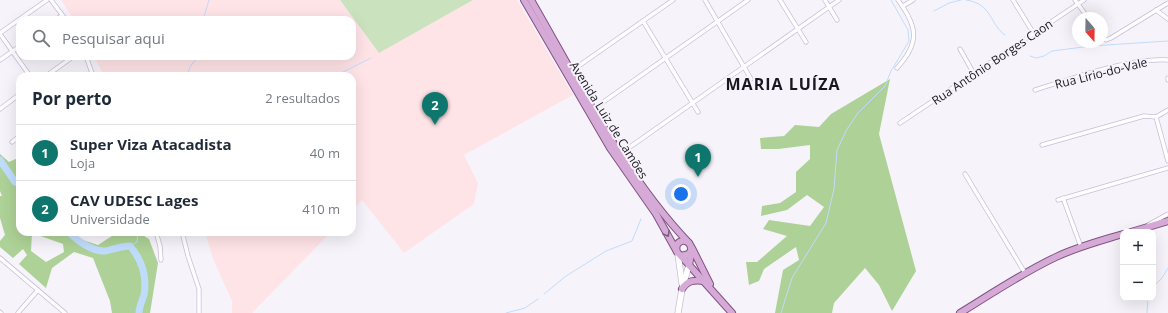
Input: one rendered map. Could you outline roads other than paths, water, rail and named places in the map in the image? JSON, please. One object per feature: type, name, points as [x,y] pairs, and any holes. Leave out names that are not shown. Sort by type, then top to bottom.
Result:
[{"type":"main road","name":"Avenida Luiz de Camões","points":[[524,0],[618,155],[656,214],[678,254],[714,291]]},
{"type":"main road","name":"Avenida Luiz de Camões","points":[[531,0],[569,72]]},
{"type":"main road","name":"Avenida Luiz de Camões","points":[[618,155],[669,222],[690,246],[714,291]]},
{"type":"main road","points":[[1143,229],[1168,221]]},
{"type":"main road","points":[[960,313],[1025,272],[1081,247],[1120,235]]},
{"type":"main road","points":[[682,289],[681,268],[676,246],[679,242],[684,241],[690,246]]},
{"type":"main road","points":[[678,254],[689,254],[690,246]]},
{"type":"main road","points":[[678,313],[682,289],[689,265],[690,246]]},
{"type":"main road","points":[[682,289],[686,283],[690,281],[704,281]]},
{"type":"main road","points":[[714,291],[732,313]]},
{"type":"street","points":[[25,16],[47,0]]},
{"type":"street","points":[[51,0],[62,15]]},
{"type":"street","points":[[569,72],[673,0]]},
{"type":"street","points":[[705,0],[751,79]]},
{"type":"street","points":[[591,110],[748,0]]},
{"type":"street","points":[[780,0],[806,42]]},
{"type":"street","points":[[825,0],[837,20]]},
{"type":"street","points":[[618,155],[839,0]]},
{"type":"street","points":[[897,68],[909,54],[914,40],[914,33],[910,20],[903,6],[898,0]]},
{"type":"street","points":[[903,6],[913,0]]},
{"type":"street","points":[[1013,0],[1034,34]]},
{"type":"street","points":[[1075,0],[1084,12]]},
{"type":"street","name":"Rua Antônio Borges Caon","points":[[900,123],[1084,0]]},
{"type":"street","points":[[1108,38],[1168,3]]},
{"type":"street","points":[[1156,10],[1168,20]]},
{"type":"street","points":[[643,21],[698,112]]},
{"type":"street","points":[[16,22],[0,34],[16,57]]},
{"type":"street","points":[[0,60],[16,48]]},
{"type":"street","points":[[960,49],[974,74]]},
{"type":"street","points":[[18,60],[27,72]]},
{"type":"street","points":[[52,72],[68,60]]},
{"type":"street","points":[[87,60],[92,72]]},
{"type":"street","name":"Rua Lírio-do-Vale","points":[[1035,90],[1133,63],[1151,60],[1168,60]]},
{"type":"street","points":[[0,109],[16,97]]},
{"type":"street","points":[[1042,145],[1144,116],[1156,118],[1168,110]]},
{"type":"street","points":[[1156,118],[1168,161]]},
{"type":"street","points":[[12,142],[16,139]]},
{"type":"street","points":[[1081,247],[1060,199],[1168,168]]},
{"type":"street","points":[[965,174],[1025,272]]},
{"type":"street","points":[[1143,229],[1168,214]]},
{"type":"street","points":[[157,236],[160,246],[161,260]]},
{"type":"street","points":[[183,236],[198,289],[199,313]]},
{"type":"street","points":[[0,258],[65,313]]},
{"type":"street","points":[[18,313],[38,290]]},
{"type":"waterway","points":[[204,16],[209,0]]},
{"type":"waterway","points":[[781,313],[792,278],[826,223],[834,189],[837,150],[847,129],[858,113],[885,86],[891,71],[909,41],[908,30],[891,0]]},
{"type":"waterway","points":[[934,11],[949,3],[961,0]]},
{"type":"waterway","points":[[966,0],[975,2],[986,10],[1000,31],[1005,35]]},
{"type":"waterway","points":[[1030,56],[1036,58],[1044,56],[1052,51],[1091,46],[1168,41]]},
{"type":"waterway","points":[[343,72],[371,58]]},
{"type":"waterway","points":[[188,72],[195,60]]},
{"type":"waterway","points":[[0,160],[16,182]]},
{"type":"waterway","points":[[544,294],[566,276],[606,251],[632,241],[641,219]]},
{"type":"waterway","points":[[74,236],[85,245],[100,251],[130,246],[138,257],[143,269],[145,282],[144,295],[139,313]]},
{"type":"waterway","points":[[130,246],[137,242],[138,236]]},
{"type":"waterway","points":[[1156,284],[1168,268]]},
{"type":"waterway","points":[[506,313],[525,308],[538,299]]},
{"type":"waterway","points":[[1147,313],[1148,301]]},
{"type":"place","name":"CAV UDESC Lages","points":[[435,125]]},
{"type":"place","name":"Super Viza Atacadista","points":[[698,177]]},
{"type":"district","name":"MARIA LUÍZA","points":[[783,84]]}]
